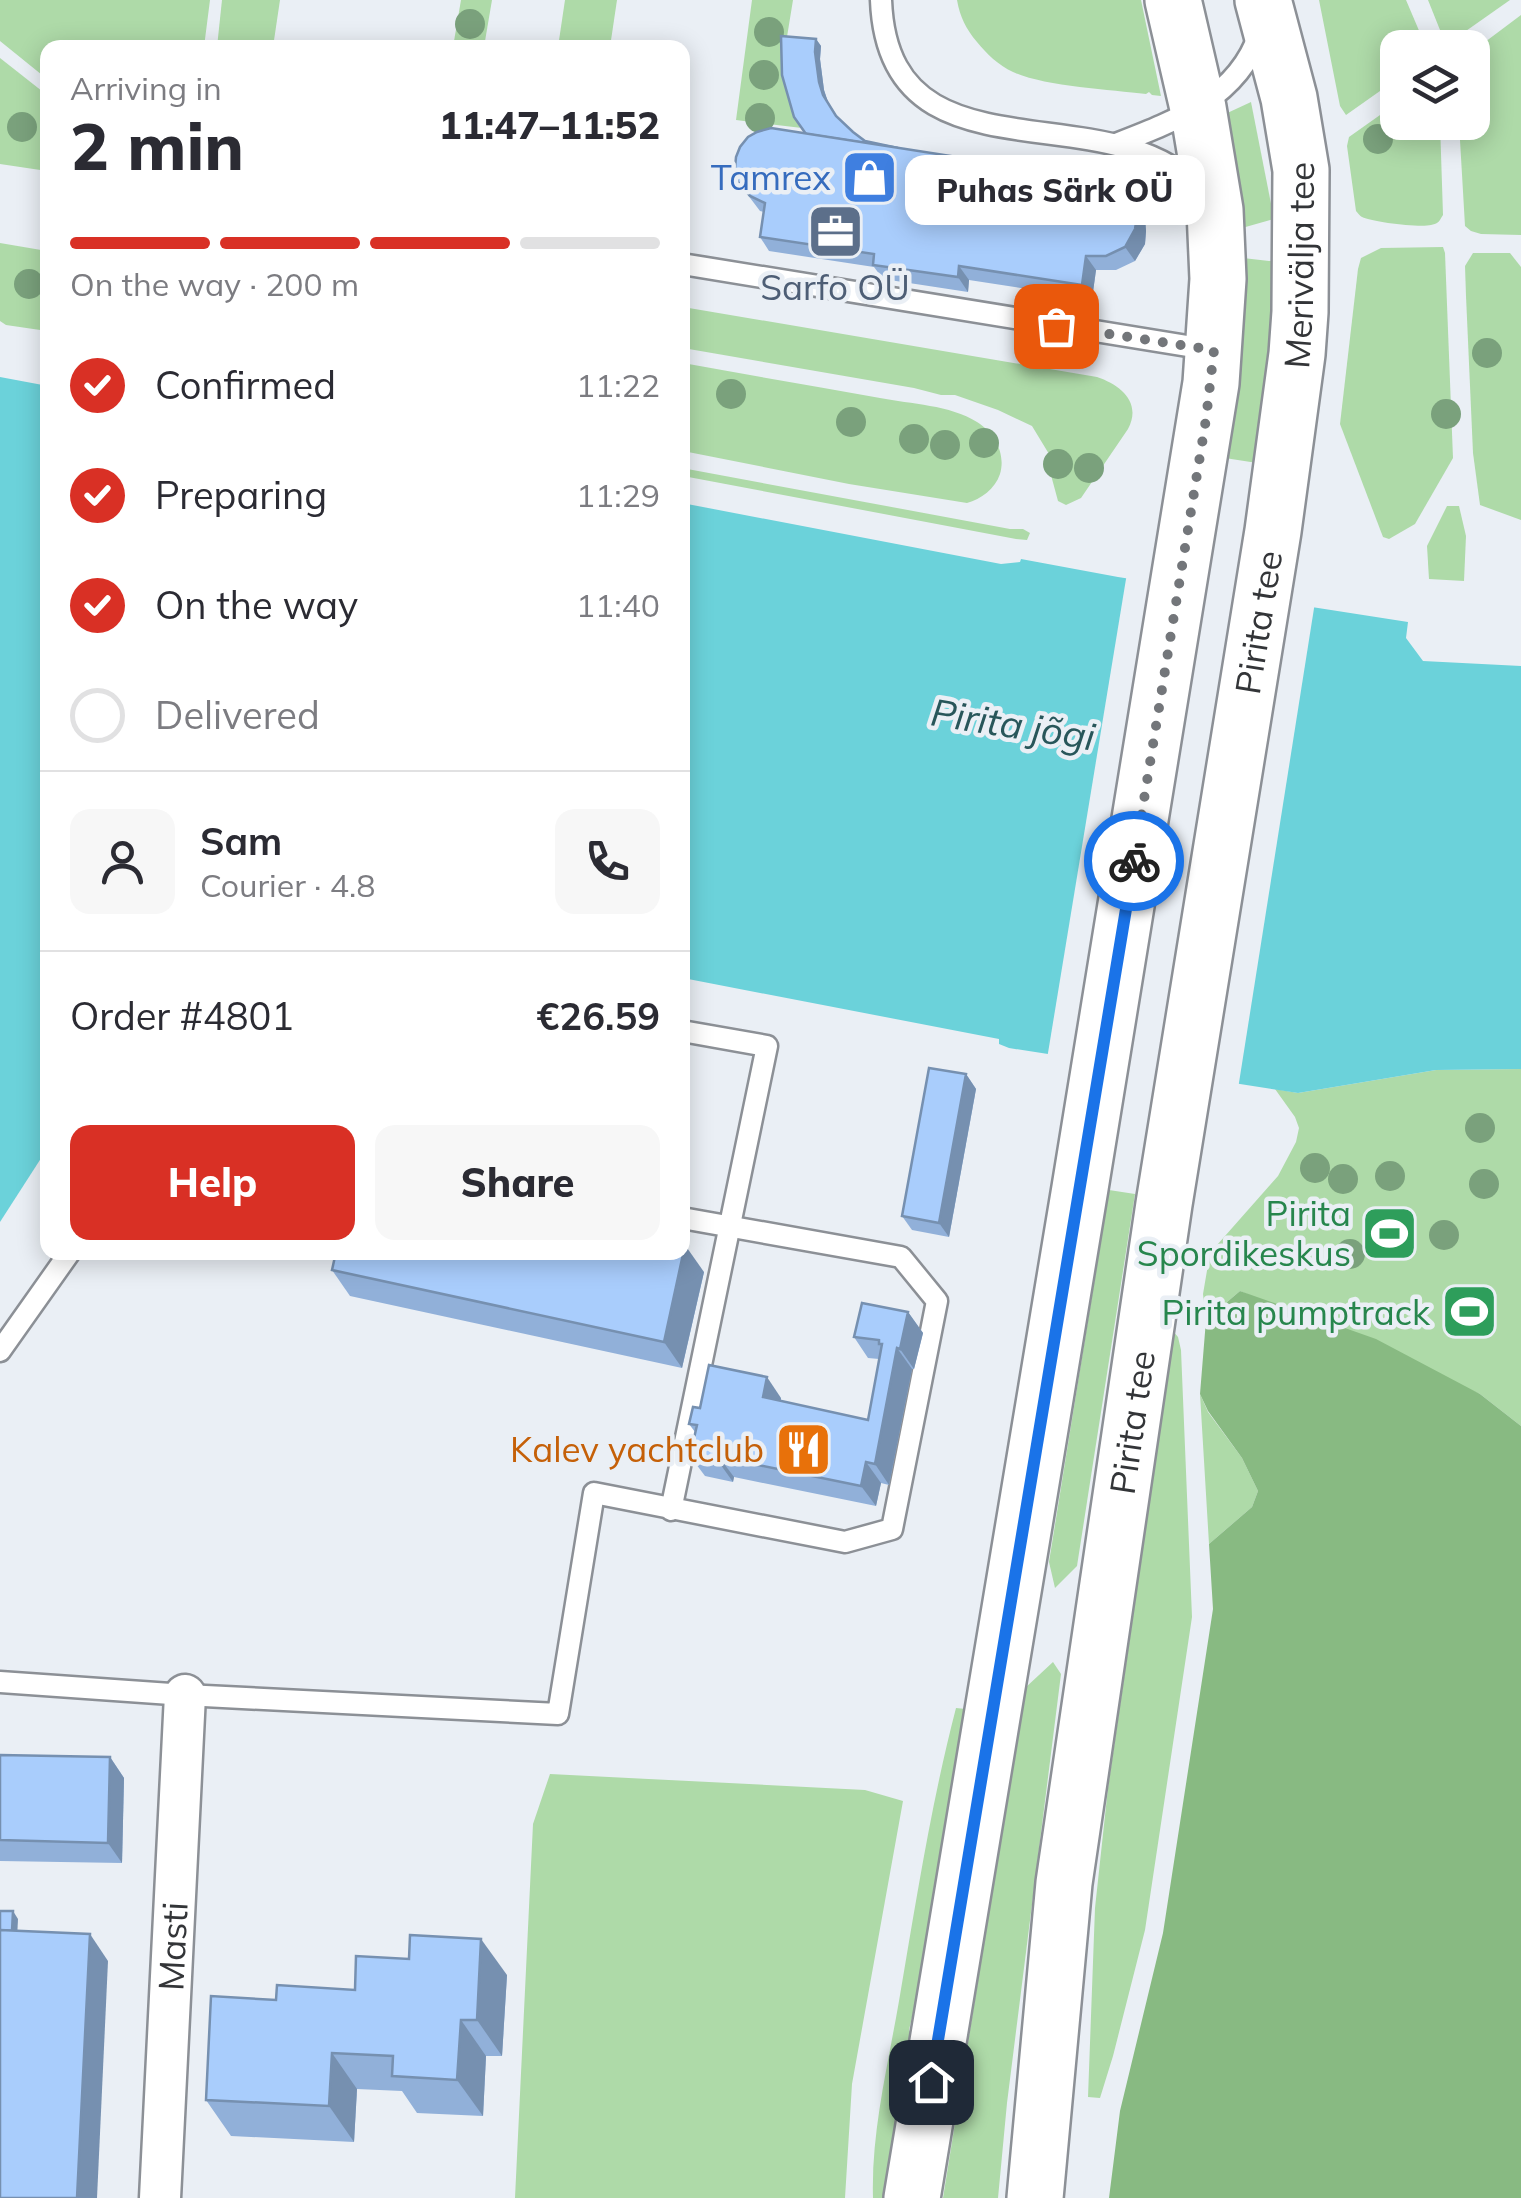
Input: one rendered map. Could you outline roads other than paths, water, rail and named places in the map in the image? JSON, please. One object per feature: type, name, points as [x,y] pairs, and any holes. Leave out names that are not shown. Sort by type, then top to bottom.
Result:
[{"type":"main road","points":[[912,2198],[1190,518],[1214,350],[1218,279],[1215,210],[1198,108],[1173,0]]},
{"type":"main road","name":"Merivälja tee","points":[[1265,6],[1289,98],[1301,170],[1298,344],[1273,531]]},
{"type":"main road","name":"Pirita tee","points":[[1035,2198],[1064,1883],[1164,1204],[1273,531]]},
{"type":"street","name":"Masti","points":[[160,2198],[185,1695]]},
{"type":"lane","points":[[881,0],[884,37],[897,69],[909,84],[946,111],[993,125],[1116,144],[1166,162],[1196,186],[1215,210]]},
{"type":"lane","points":[[1116,144],[1172,123],[1198,108],[1234,78],[1248,60],[1265,6]]},
{"type":"lane","points":[[690,265],[1214,350]]},
{"type":"lane","points":[[671,1510],[767,1046],[690,1032]]},
{"type":"lane","points":[[0,1682],[558,1714],[594,1493],[845,1542],[892,1529],[936,1301],[901,1257],[690,1220]]},
{"type":"lane","points":[[0,1351],[64,1260]]},
{"type":"water","points":[[0,377],[40,384],[40,1160],[0,1222]]},
{"type":"water","name":"Pirita jõgi","points":[[690,505],[1001,564],[1021,559],[1408,622],[1406,638],[1423,661],[1521,666],[1521,1069],[1436,1070],[1298,1093],[1009,1048],[999,1044],[999,1039],[690,979]]},
{"type":"place","name":"Tamrex","points":[[870,177]]},
{"type":"place","name":"Sarfo OÜ","points":[[835,231]]},
{"type":"place","name":"Puhas Särk OÜ","points":[[1056,326]]},
{"type":"place","name":"Pirita Spordikeskus","points":[[1390,1233]]},
{"type":"place","name":"Pirita pumptrack","points":[[1469,1312]]},
{"type":"place","name":"Kalev yachtclub","points":[[803,1449]]}]
